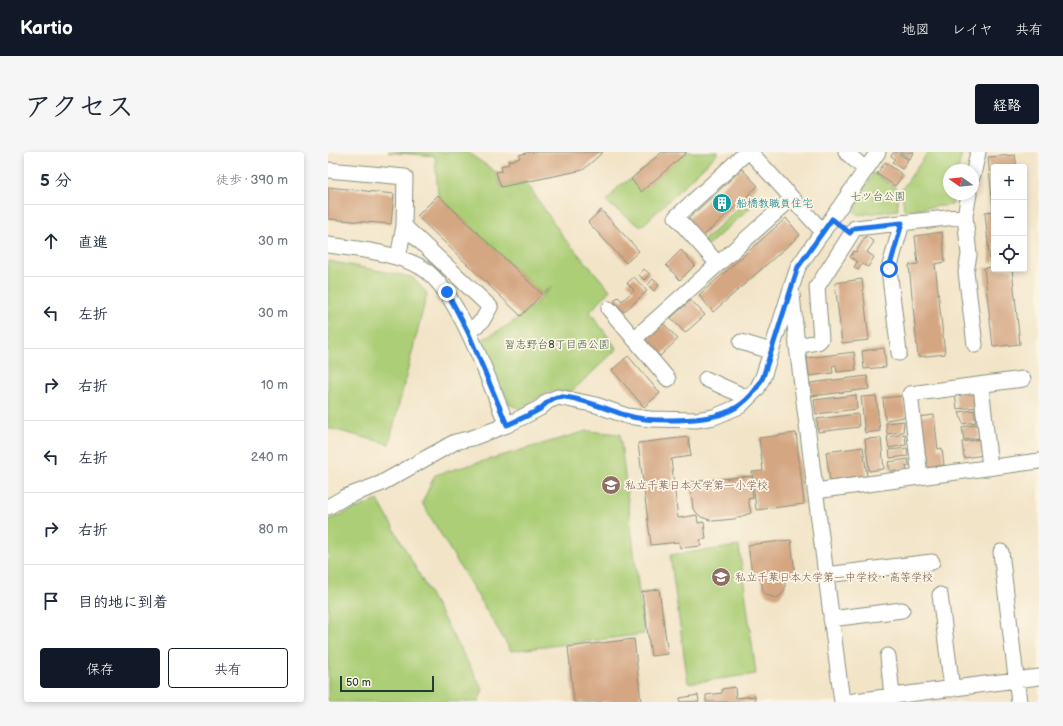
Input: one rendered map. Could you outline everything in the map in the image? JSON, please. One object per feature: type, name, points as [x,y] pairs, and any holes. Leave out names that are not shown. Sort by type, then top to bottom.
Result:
[{"type":"street","points":[[718,264],[676,217],[747,152]]},
{"type":"street","points":[[750,152],[823,232]]},
{"type":"street","points":[[846,152],[866,170]]},
{"type":"street","points":[[328,507],[345,497],[380,484],[455,442],[472,438],[507,425],[540,408],[548,401],[558,397],[596,406],[627,416],[650,420],[688,420],[714,417],[740,406],[757,389],[798,267],[878,152]]},
{"type":"street","points":[[975,164],[978,152]]},
{"type":"street","points":[[328,170],[405,177],[404,226],[398,258]]},
{"type":"street","points":[[634,339],[792,198]]},
{"type":"street","points":[[968,200],[965,216],[969,255],[966,272],[975,345]]},
{"type":"street","points":[[797,346],[818,342],[821,339],[818,287],[854,228],[965,216]]},
{"type":"street","points":[[832,219],[850,233]]},
{"type":"street","points":[[899,353],[889,269],[902,223]]},
{"type":"street","points":[[404,226],[490,306],[482,321],[468,332]]},
{"type":"street","points":[[328,245],[398,258],[419,265],[435,278],[447,292],[468,332],[507,425]]},
{"type":"street","points":[[791,287],[797,346],[842,702]]},
{"type":"street","points":[[609,309],[668,379]]},
{"type":"street","points":[[741,342],[771,351]]},
{"type":"street","points":[[706,379],[748,398]]},
{"type":"street","points":[[920,476],[910,394],[981,386],[1024,379]]},
{"type":"street","points":[[981,386],[990,468]]},
{"type":"street","points":[[815,491],[1039,461]]},
{"type":"street","points":[[1001,552],[1019,702]]},
{"type":"street","points":[[826,575],[932,562]]},
{"type":"street","points":[[940,595],[952,689]]},
{"type":"street","points":[[831,618],[902,610]]},
{"type":"street","points":[[888,656],[892,696]]},
{"type":"street","points":[[847,702],[1039,677]]},
{"type":"green space","name":"習志野台8丁目西公園","points":[[388,152],[467,152],[496,172],[501,187],[526,182],[564,238],[610,290],[590,312],[617,349],[572,391],[546,392],[521,409],[510,405],[481,340],[492,335],[520,317],[552,286],[542,294],[438,195],[435,156]]},
{"type":"green space","points":[[687,152],[719,152],[641,227],[606,202],[619,186],[631,179],[641,191]]},
{"type":"green space","name":"七ツ台公園","points":[[928,152],[962,152],[959,164],[943,164],[943,200],[953,200],[952,205],[904,210],[902,189]]},
{"type":"green space","name":"七ツ台公園","points":[[874,173],[896,188],[898,210],[858,215],[854,211],[858,206],[854,203]]},
{"type":"green space","points":[[755,193],[760,199],[707,246],[703,241]]},
{"type":"green space","points":[[328,261],[412,277],[427,293],[389,444],[328,428]]},
{"type":"green space","points":[[587,431],[620,434],[644,634],[511,651],[422,503],[435,475]]},
{"type":"green space","points":[[378,500],[483,690],[478,702],[328,702],[328,520]]},
{"type":"green space","points":[[739,546],[756,674],[688,683],[670,555]]},
{"type":"building","points":[[530,152],[603,152],[583,170],[501,187],[496,172],[502,171],[501,166],[509,164],[508,161],[520,158],[519,155]]},
{"type":"building","points":[[662,152],[687,152],[641,192],[631,179]]},
{"type":"building","points":[[894,152],[908,160],[902,169],[892,162],[895,159],[891,156]]},
{"type":"building","points":[[899,152],[914,152],[909,159]]},
{"type":"building","points":[[1015,155],[1016,164],[991,164],[991,189],[988,157]]},
{"type":"building","points":[[885,162],[903,175],[895,186],[877,174]]},
{"type":"building","name":"船橋教職員住宅","points":[[742,169],[758,186],[702,237],[687,220]]},
{"type":"building","points":[[328,187],[394,194],[391,224],[328,219]]},
{"type":"building","points":[[438,195],[542,294],[521,316],[417,216]]},
{"type":"building","points":[[601,210],[639,251],[626,263],[588,222]]},
{"type":"building","points":[[991,211],[990,263],[985,212]]},
{"type":"building","points":[[786,218],[800,235],[713,312],[699,295]]},
{"type":"building","points":[[942,232],[945,262],[935,264],[945,354],[918,357],[909,265],[918,264],[915,236]]},
{"type":"building","points":[[866,236],[874,242],[867,252],[874,257],[868,267],[862,264],[858,270],[854,267],[857,262],[850,257],[854,251],[856,252]]},
{"type":"building","points":[[681,250],[695,265],[680,280],[666,265]]},
{"type":"building","points":[[991,267],[991,272],[1012,272],[1020,344],[993,347],[984,268]]},
{"type":"building","points":[[644,269],[650,274],[644,280],[639,275]]},
{"type":"building","points":[[634,277],[647,291],[624,312],[614,301],[618,297],[622,301],[634,290],[627,283]]},
{"type":"building","points":[[653,279],[659,285],[654,291],[648,285]]},
{"type":"building","points":[[862,279],[869,340],[842,343],[835,283]]},
{"type":"building","points":[[691,300],[705,315],[685,333],[671,318]]},
{"type":"building","points":[[663,323],[678,339],[660,356],[645,340]]},
{"type":"building","points":[[884,348],[886,367],[864,369],[862,351]]},
{"type":"building","points":[[854,352],[856,370],[837,372],[836,365],[832,366],[833,373],[809,376],[807,358]]},
{"type":"building","points":[[628,356],[660,393],[644,407],[612,370]]},
{"type":"building","points":[[867,376],[869,389],[812,396],[810,383]]},
{"type":"building","points":[[975,390],[977,407],[957,409],[955,393]]},
{"type":"building","points":[[856,395],[857,409],[816,414],[814,400]]},
{"type":"building","points":[[876,396],[880,431],[865,433],[861,397]]},
{"type":"building","points":[[903,396],[906,417],[885,420],[883,398]]},
{"type":"building","points":[[974,410],[976,422],[963,424],[959,412]]},
{"type":"building","points":[[858,414],[859,427],[818,432],[817,419]]},
{"type":"building","points":[[934,415],[938,449],[942,448],[944,465],[927,468],[918,417]]},
{"type":"building","points":[[904,421],[903,432],[887,434],[886,423]]},
{"type":"building","points":[[977,424],[979,438],[964,440],[962,427]]},
{"type":"building","points":[[796,433],[804,504],[756,510],[752,472],[763,471],[759,438]]},
{"type":"building","points":[[905,434],[906,445],[889,448],[887,437]]},
{"type":"building","points":[[688,437],[691,456],[671,459],[678,518],[697,515],[698,523],[704,522],[706,539],[700,540],[701,546],[680,548],[679,542],[651,545],[638,443]]},
{"type":"building","points":[[881,438],[884,469],[869,471],[865,439]]},
{"type":"building","points":[[982,439],[984,455],[964,458],[962,442]]},
{"type":"building","points":[[863,447],[867,476],[830,481],[826,452]]},
{"type":"building","points":[[907,448],[908,456],[890,458],[889,450]]},
{"type":"building","points":[[908,459],[909,466],[906,466],[907,472],[897,473],[896,471],[890,471],[888,462]]},
{"type":"building","points":[[751,476],[753,498],[748,499],[751,513],[734,519],[713,521],[701,517],[693,509],[690,482]]},
{"type":"building","points":[[791,540],[795,574],[785,576],[785,590],[780,596],[776,598],[767,595],[763,591],[761,579],[753,580],[748,545]]},
{"type":"building","points":[[659,589],[668,654],[651,656],[642,592]]},
{"type":"building","points":[[634,639],[641,702],[574,702],[568,647]]},
{"type":"building","points":[[735,687],[736,698],[755,696],[755,702],[706,702],[706,695],[722,693],[722,689]]},
{"type":"building","points":[[698,695],[699,702],[680,702],[680,698]]},
{"type":"place","name":"船橋教職員住宅","points":[[722,203]]},
{"type":"place","name":"私立千葉日本大学第一小学校","points":[[611,485]]},
{"type":"place","name":"私立千葉日本大学第一中学校・高等学校","points":[[721,577]]},
{"type":"route","points":[[447,292],[468,332],[507,425],[540,408],[548,401],[558,397],[570,398],[627,416],[650,420],[696,420],[714,417],[740,406],[757,389],[763,377],[798,267],[832,219],[850,233],[854,228],[902,223],[889,269]]}]
